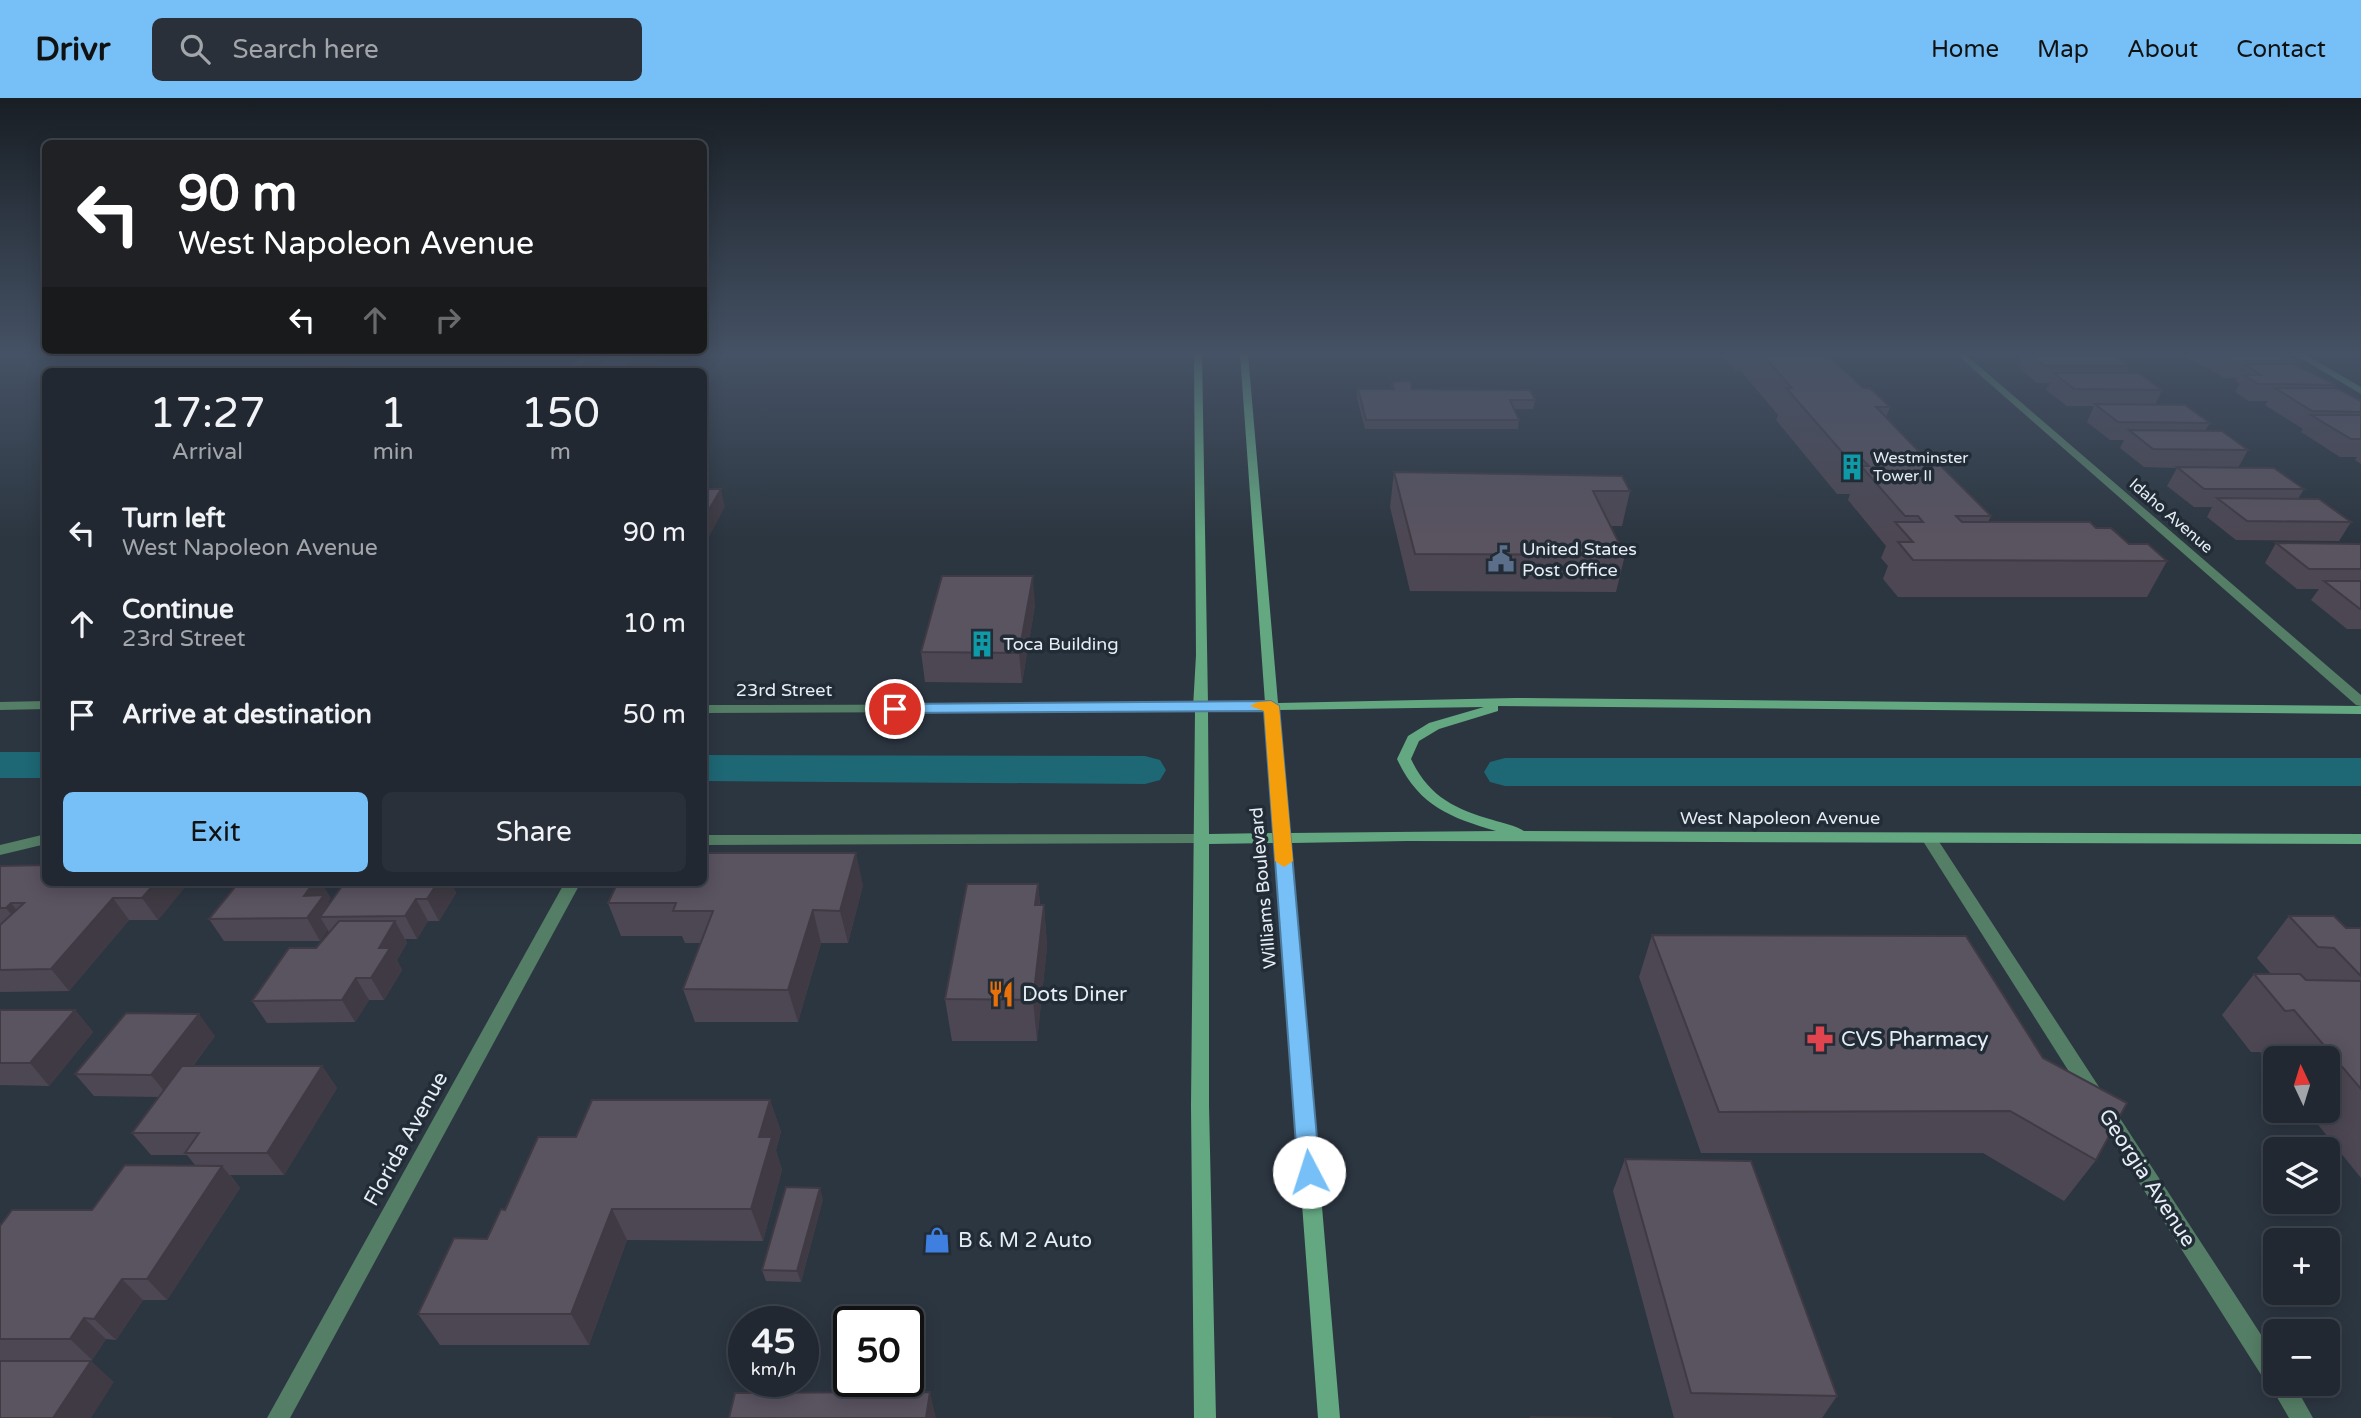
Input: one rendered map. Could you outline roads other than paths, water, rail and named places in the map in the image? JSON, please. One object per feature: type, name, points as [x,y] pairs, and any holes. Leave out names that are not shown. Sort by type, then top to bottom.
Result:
[{"type":"main road","points":[[1198,416],[1205,1418]]},
{"type":"main road","name":"Williams Boulevard","points":[[1249,416],[1329,1418]]},
{"type":"main road","points":[[1200,708],[1515,702],[2361,710]]},
{"type":"main road","points":[[1515,702],[1434,726],[1413,739],[1404,759],[1410,778],[1426,797],[1457,813],[1534,838]]},
{"type":"main road","name":"West Napoleon Avenue","points":[[1200,839],[2361,839]]},
{"type":"street","name":"Idaho Avenue","points":[[2031,416],[2361,702]]},
{"type":"street","points":[[0,706],[42,705]]},
{"type":"street","name":"23rd Street","points":[[707,709],[1200,708]]},
{"type":"street","name":"Georgia Avenue","points":[[1928,838],[2263,1357]]},
{"type":"street","points":[[707,840],[1200,839]]},
{"type":"street","points":[[2,849],[42,840]]},
{"type":"street","name":"Florida Avenue","points":[[278,1418],[571,886]]},
{"type":"street","points":[[2288,1396],[2302,1418]]},
{"type":"waterway","points":[[0,765],[42,765]]},
{"type":"waterway","points":[[707,768],[1145,770]]},
{"type":"waterway","points":[[1505,772],[2361,772]]},
{"type":"place","name":"Westminster Tower II","points":[[1852,467]]},
{"type":"place","name":"United States Post Office","points":[[1501,559]]},
{"type":"place","name":"Toca Building","points":[[982,644]]},
{"type":"place","name":"Dots Diner","points":[[1001,994]]},
{"type":"place","name":"CVS Pharmacy","points":[[1820,1039]]},
{"type":"place","name":"B & M 2 Auto","points":[[937,1240]]}]
